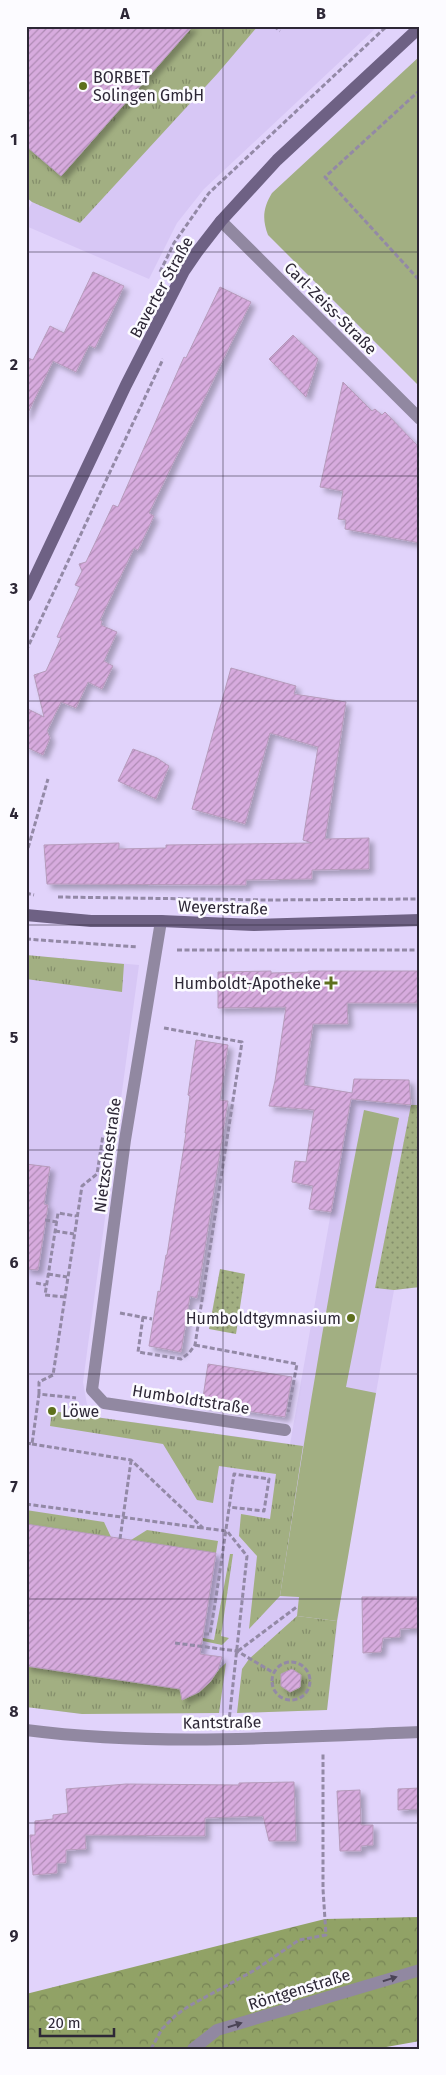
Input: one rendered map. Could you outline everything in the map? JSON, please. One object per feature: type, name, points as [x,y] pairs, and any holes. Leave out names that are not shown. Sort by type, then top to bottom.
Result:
[{"type":"main road","name":"Baverter Straße","points":[[26,596],[126,385],[184,271],[220,221],[277,160],[420,26]]},
{"type":"main road","name":"Weyerstraße","points":[[26,915],[91,921],[268,924],[420,920]]},
{"type":"street","name":"Carl-Zeiss-Straße","points":[[220,221],[420,419]]},
{"type":"street","name":"Nietzschestraße","points":[[95,1394],[92,1382],[124,1149],[161,921]]},
{"type":"street","name":"Humboldtstraße","points":[[95,1394],[104,1403],[285,1430]]},
{"type":"street","name":"Kantstraße","points":[[26,1730],[135,1739],[227,1739],[420,1732]]},
{"type":"street","name":"Röntgenstraße","points":[[193,2049],[217,2030],[420,1970]]},
{"type":"path","points":[[274,26],[280,31]]},
{"type":"path","points":[[420,90],[325,177],[420,281]]},
{"type":"path","points":[[26,651],[164,357]]},
{"type":"path","points":[[26,855],[48,779]]},
{"type":"path","points":[[26,893],[42,897]]},
{"type":"path","points":[[52,897],[269,900],[420,899]]},
{"type":"path","points":[[26,939],[177,950],[420,950]]},
{"type":"path","points":[[176,957],[177,950]]},
{"type":"path","points":[[163,1036],[166,1019]]},
{"type":"path","points":[[143,1317],[138,1352],[181,1358],[189,1353],[195,1345],[242,1042],[164,1028]]},
{"type":"path","points":[[32,1444],[39,1382],[53,1375],[82,1186],[97,1174],[103,1135]]},
{"type":"path","points":[[65,1297],[45,1295],[46,1285],[58,1213],[76,1216]]},
{"type":"path","points":[[45,1220],[57,1222]]},
{"type":"path","points":[[56,1231],[74,1234]]},
{"type":"path","points":[[48,1274],[68,1277]]},
{"type":"path","points":[[36,1283],[46,1285]]},
{"type":"path","points":[[119,1304],[117,1313],[152,1319]]},
{"type":"path","points":[[195,1345],[297,1364],[285,1430]]},
{"type":"path","points":[[39,1394],[73,1399],[95,1394]]},
{"type":"path","points":[[26,1443],[131,1460],[202,1528]]},
{"type":"path","points":[[120,1539],[131,1460]]},
{"type":"path","points":[[204,1634],[210,1634],[227,1531],[229,1507],[234,1474],[269,1479],[264,1511],[229,1507]]},
{"type":"path","points":[[26,1504],[227,1531],[247,1556],[227,1739]]},
{"type":"path","points":[[237,1651],[298,1606]]},
{"type":"path","points":[[175,1643],[237,1651],[274,1673]]},
{"type":"path","points":[[295,1662],[310,1674],[310,1686],[307,1692],[298,1700],[285,1700],[275,1692],[272,1680],[274,1673],[282,1664],[295,1662]]},
{"type":"path","points":[[151,2049],[162,2028],[189,2006],[242,1978],[299,1940],[326,1936],[323,1888],[323,1736]]},
{"type":"shaded area","points":[[26,26],[378,26],[204,189],[177,223],[149,279],[26,226],[26,214],[32,202],[26,197]]},
{"type":"shaded area","name":"Humboldtgymnasium","points":[[26,955],[139,965],[83,1382],[89,1416],[290,1444],[351,1099],[420,1105],[420,1287],[394,1290],[341,1594],[327,1710],[237,1713],[82,1714],[26,1707]]},
{"type":"green space","points":[[193,26],[258,26],[218,73],[80,223],[32,202],[26,197],[26,146],[61,176]]},
{"type":"green space","points":[[420,56],[420,387],[268,235],[264,219],[265,209],[272,193]]},
{"type":"green space","points":[[26,955],[124,964],[122,992],[26,979]]},
{"type":"green space","points":[[411,1105],[420,1105],[420,1287],[394,1290],[375,1288]]},
{"type":"green space","points":[[364,1110],[399,1118],[346,1387],[376,1393],[337,1621],[297,1616],[299,1597],[280,1596],[319,1353]]},
{"type":"green space","points":[[220,1269],[245,1274],[236,1334],[209,1329]]},
{"type":"green space","points":[[52,1411],[303,1446],[280,1596],[249,1629],[257,1556],[239,1536],[241,1514],[270,1519],[276,1474],[219,1466],[213,1503],[197,1500],[163,1444],[50,1426]]},
{"type":"green space","points":[[26,1510],[104,1522],[111,1537],[26,1524]]},
{"type":"green space","points":[[147,1530],[218,1541],[216,1553],[131,1540]]},
{"type":"green space","points":[[230,1554],[233,1554],[221,1636],[229,1638],[222,1645],[203,1641],[203,1638],[214,1640]]},
{"type":"green space","points":[[297,1616],[337,1621],[327,1710],[237,1713],[242,1669],[249,1659]]},
{"type":"green space","points":[[226,1663],[219,1713],[82,1714],[26,1707],[26,1666],[168,1687],[180,1686],[182,1699],[191,1696],[203,1688]]},
{"type":"green space","points":[[420,1917],[420,2041],[375,2049],[26,2049],[26,1994],[325,1919]]},
{"type":"building","name":"BORBET Solingen GmbH","points":[[26,26],[193,26],[61,176],[26,146]]},
{"type":"building","points":[[93,272],[124,286],[95,348],[89,345],[76,372],[53,361],[26,417],[26,357],[33,360],[50,326],[64,333]]},
{"type":"building","points":[[220,287],[251,302],[149,513],[154,516],[138,550],[134,548],[100,620],[102,621],[101,625],[117,632],[104,661],[113,666],[102,689],[88,682],[76,708],[61,702],[47,731],[50,738],[43,755],[26,747],[26,708],[44,717],[34,675],[46,671],[61,638],[57,637],[80,587],[75,585],[82,571],[79,564],[86,562],[113,505],[118,507],[184,357],[186,358]]},
{"type":"building","points":[[293,335],[318,359],[306,397],[269,359]]},
{"type":"building","points":[[343,382],[372,411],[375,409],[382,415],[385,412],[420,448],[420,543],[345,529],[346,520],[338,519],[343,491],[320,487]]},
{"type":"building","points":[[231,668],[296,686],[294,694],[346,702],[325,839],[369,838],[369,869],[312,870],[312,879],[246,880],[246,885],[47,884],[44,845],[119,843],[119,849],[166,848],[166,845],[312,843],[303,840],[318,747],[270,733],[245,824],[192,809]]},
{"type":"building","points":[[133,749],[157,758],[169,766],[156,799],[118,781]]},
{"type":"building","points":[[271,971],[271,973],[308,971],[420,971],[420,1003],[347,1003],[348,1024],[313,1024],[304,1085],[352,1093],[354,1079],[409,1080],[411,1105],[351,1099],[331,1212],[309,1209],[313,1186],[292,1182],[295,1161],[306,1162],[314,1110],[269,1106],[275,1081],[286,1007],[218,1008],[218,972]]},
{"type":"building","points":[[196,1040],[228,1045],[220,1100],[228,1101],[197,1298],[190,1296],[181,1352],[149,1346],[158,1291],[160,1292],[167,1255],[186,1133],[190,1096],[188,1095]]},
{"type":"building","points":[[26,1164],[50,1167],[44,1204],[48,1205],[38,1270],[26,1269]]},
{"type":"building","points":[[208,1364],[292,1377],[285,1417],[202,1404]]},
{"type":"building","points":[[26,1524],[216,1553],[200,1654],[222,1657],[218,1670],[210,1682],[199,1692],[182,1700],[180,1689],[26,1666]]},
{"type":"building","points":[[362,1597],[420,1597],[420,1628],[400,1629],[400,1637],[383,1638],[381,1652],[363,1653]]},
{"type":"building","points":[[292,1669],[301,1675],[300,1687],[290,1692],[281,1686],[281,1674]]},
{"type":"building","points":[[294,1782],[296,1841],[269,1841],[263,1816],[205,1818],[205,1836],[85,1835],[86,1849],[66,1850],[66,1863],[57,1863],[57,1873],[33,1875],[30,1835],[35,1835],[35,1821],[53,1819],[53,1815],[68,1813],[66,1789],[126,1784],[239,1785],[239,1783]]},
{"type":"building","points":[[420,1788],[420,1809],[398,1810],[398,1789]]},
{"type":"building","points":[[360,1790],[361,1825],[373,1825],[373,1845],[361,1846],[361,1851],[340,1851],[337,1791]]},
{"type":"place","name":"BORBET Solingen GmbH","points":[[83,86]]},
{"type":"place","name":"Humboldt-Apotheke","points":[[331,983]]},
{"type":"place","name":"Humboldtgymnasium","points":[[351,1318]]},
{"type":"place","name":"Löwe","points":[[52,1411]]}]
